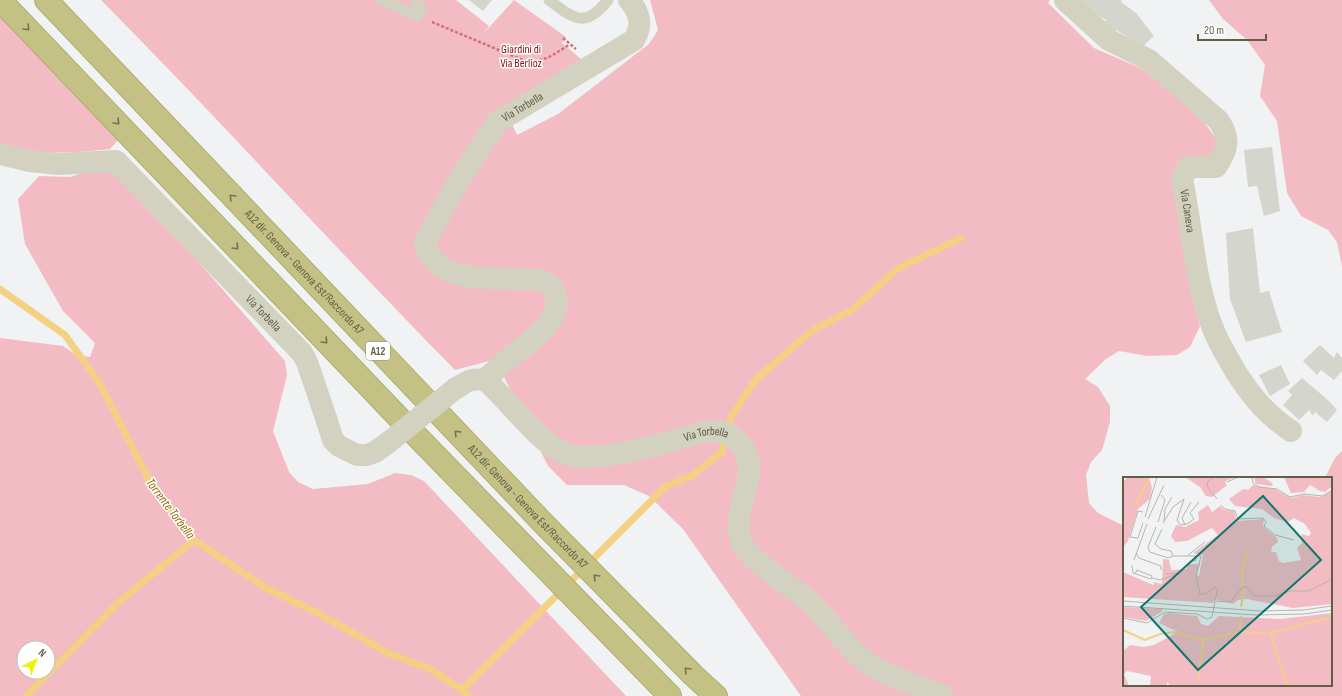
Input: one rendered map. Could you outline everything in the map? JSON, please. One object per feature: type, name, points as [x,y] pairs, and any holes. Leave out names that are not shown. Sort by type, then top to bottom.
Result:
[{"type":"highway","name":"A12","points":[[0,0],[394,414],[670,696]]},
{"type":"highway","name":"A12 dir. Genova - Genova Est/Raccordo A7","points":[[46,0],[536,516],[693,675],[716,696]]},
{"type":"street","name":"Via Torbella","points":[[0,154],[30,161],[59,164],[116,161],[302,353],[307,362],[333,440],[339,446],[357,455],[367,455],[375,452],[389,442],[456,388],[470,380],[484,379],[543,330],[555,310],[557,300],[550,285],[538,280],[479,277],[453,273],[433,261],[427,253],[425,243],[457,183],[497,122],[516,109],[622,49],[634,40],[639,33],[640,17],[637,9],[629,0]]},
{"type":"street","name":"Via Caneva","points":[[1064,0],[1109,40],[1148,60],[1218,120],[1224,128],[1228,137],[1224,155],[1216,167],[1188,167],[1182,179],[1202,293],[1211,325],[1224,352],[1249,392],[1272,418],[1291,431]]},
{"type":"street","name":"Via Torbella","points":[[484,379],[498,390],[550,445],[568,455],[583,457],[636,450],[700,432],[713,430],[725,432],[744,448],[749,458],[750,468],[739,509],[739,534],[745,549],[821,611],[852,648],[869,664],[885,673],[943,696]]},
{"type":"lane","points":[[381,0],[417,16],[421,9],[420,5],[414,0]]},
{"type":"lane","points":[[549,0],[572,17],[585,18],[596,14],[608,0]]},
{"type":"path","points":[[417,16],[525,61],[546,58],[570,44]]},
{"type":"green space","name":"Giardini di Via Berlioz","points":[[101,0],[456,0],[489,26],[483,34],[514,0],[566,37],[562,43],[588,65],[504,107],[517,135],[558,114],[649,44],[658,30],[650,0],[1050,0],[1048,3],[1094,48],[1154,74],[1197,112],[1219,143],[1215,159],[1180,159],[1175,179],[1192,297],[1200,326],[1190,347],[1177,355],[1147,356],[1119,351],[1106,359],[1085,379],[1098,387],[1110,406],[1110,422],[1102,450],[1091,462],[1086,475],[1089,503],[1098,513],[1123,526],[1123,686],[1332,686],[1332,477],[1326,477],[1335,458],[1342,451],[1342,696],[801,696],[683,529],[649,496],[624,485],[567,485],[548,466],[504,377],[489,361],[455,370]]},
{"type":"green space","points":[[1209,0],[1342,0],[1342,266],[1337,242],[1328,230],[1301,216],[1287,193],[1277,121],[1260,96],[1265,65],[1247,40],[1223,19]]},
{"type":"green space","points":[[0,13],[121,137],[110,149],[82,152],[40,152],[0,143]]},
{"type":"green space","points":[[98,168],[111,171],[135,189],[285,361],[287,375],[273,431],[289,472],[298,482],[313,489],[368,484],[395,473],[411,475],[424,481],[626,696],[0,696],[0,338],[63,346],[76,355],[90,357],[95,343],[63,311],[25,244],[18,199],[39,176],[70,177]]},
{"type":"building","points":[[469,0],[492,0],[483,11]]},
{"type":"building","points":[[1078,0],[1122,0],[1121,2],[1136,13],[1154,36],[1143,46],[1116,30],[1111,35],[1103,29],[1106,20],[1084,7]]},
{"type":"building","points":[[1272,147],[1280,211],[1264,216],[1257,186],[1248,187],[1244,150]]},
{"type":"building","points":[[1253,228],[1260,293],[1269,291],[1282,332],[1246,342],[1230,299],[1226,233]]},
{"type":"building","points":[[1320,345],[1334,358],[1337,352],[1342,358],[1342,371],[1334,380],[1321,370],[1317,375],[1303,361]]},
{"type":"building","points":[[1281,365],[1290,384],[1270,396],[1259,375]]},
{"type":"building","points":[[1302,378],[1329,401],[1337,410],[1327,422],[1315,412],[1313,416],[1309,410],[1299,420],[1283,405],[1292,395],[1288,391]]},
{"type":"waterway","points":[[462,690],[665,487],[693,475],[722,452],[731,417],[756,379],[813,330],[852,310],[897,269],[961,238]]},
{"type":"waterway","name":"Torrente Torbella","points":[[0,289],[65,335],[100,384],[149,480],[194,540],[266,588],[316,612],[388,653],[430,669],[462,690],[468,696]]},
{"type":"waterway","points":[[26,696],[119,602],[194,540]]}]
